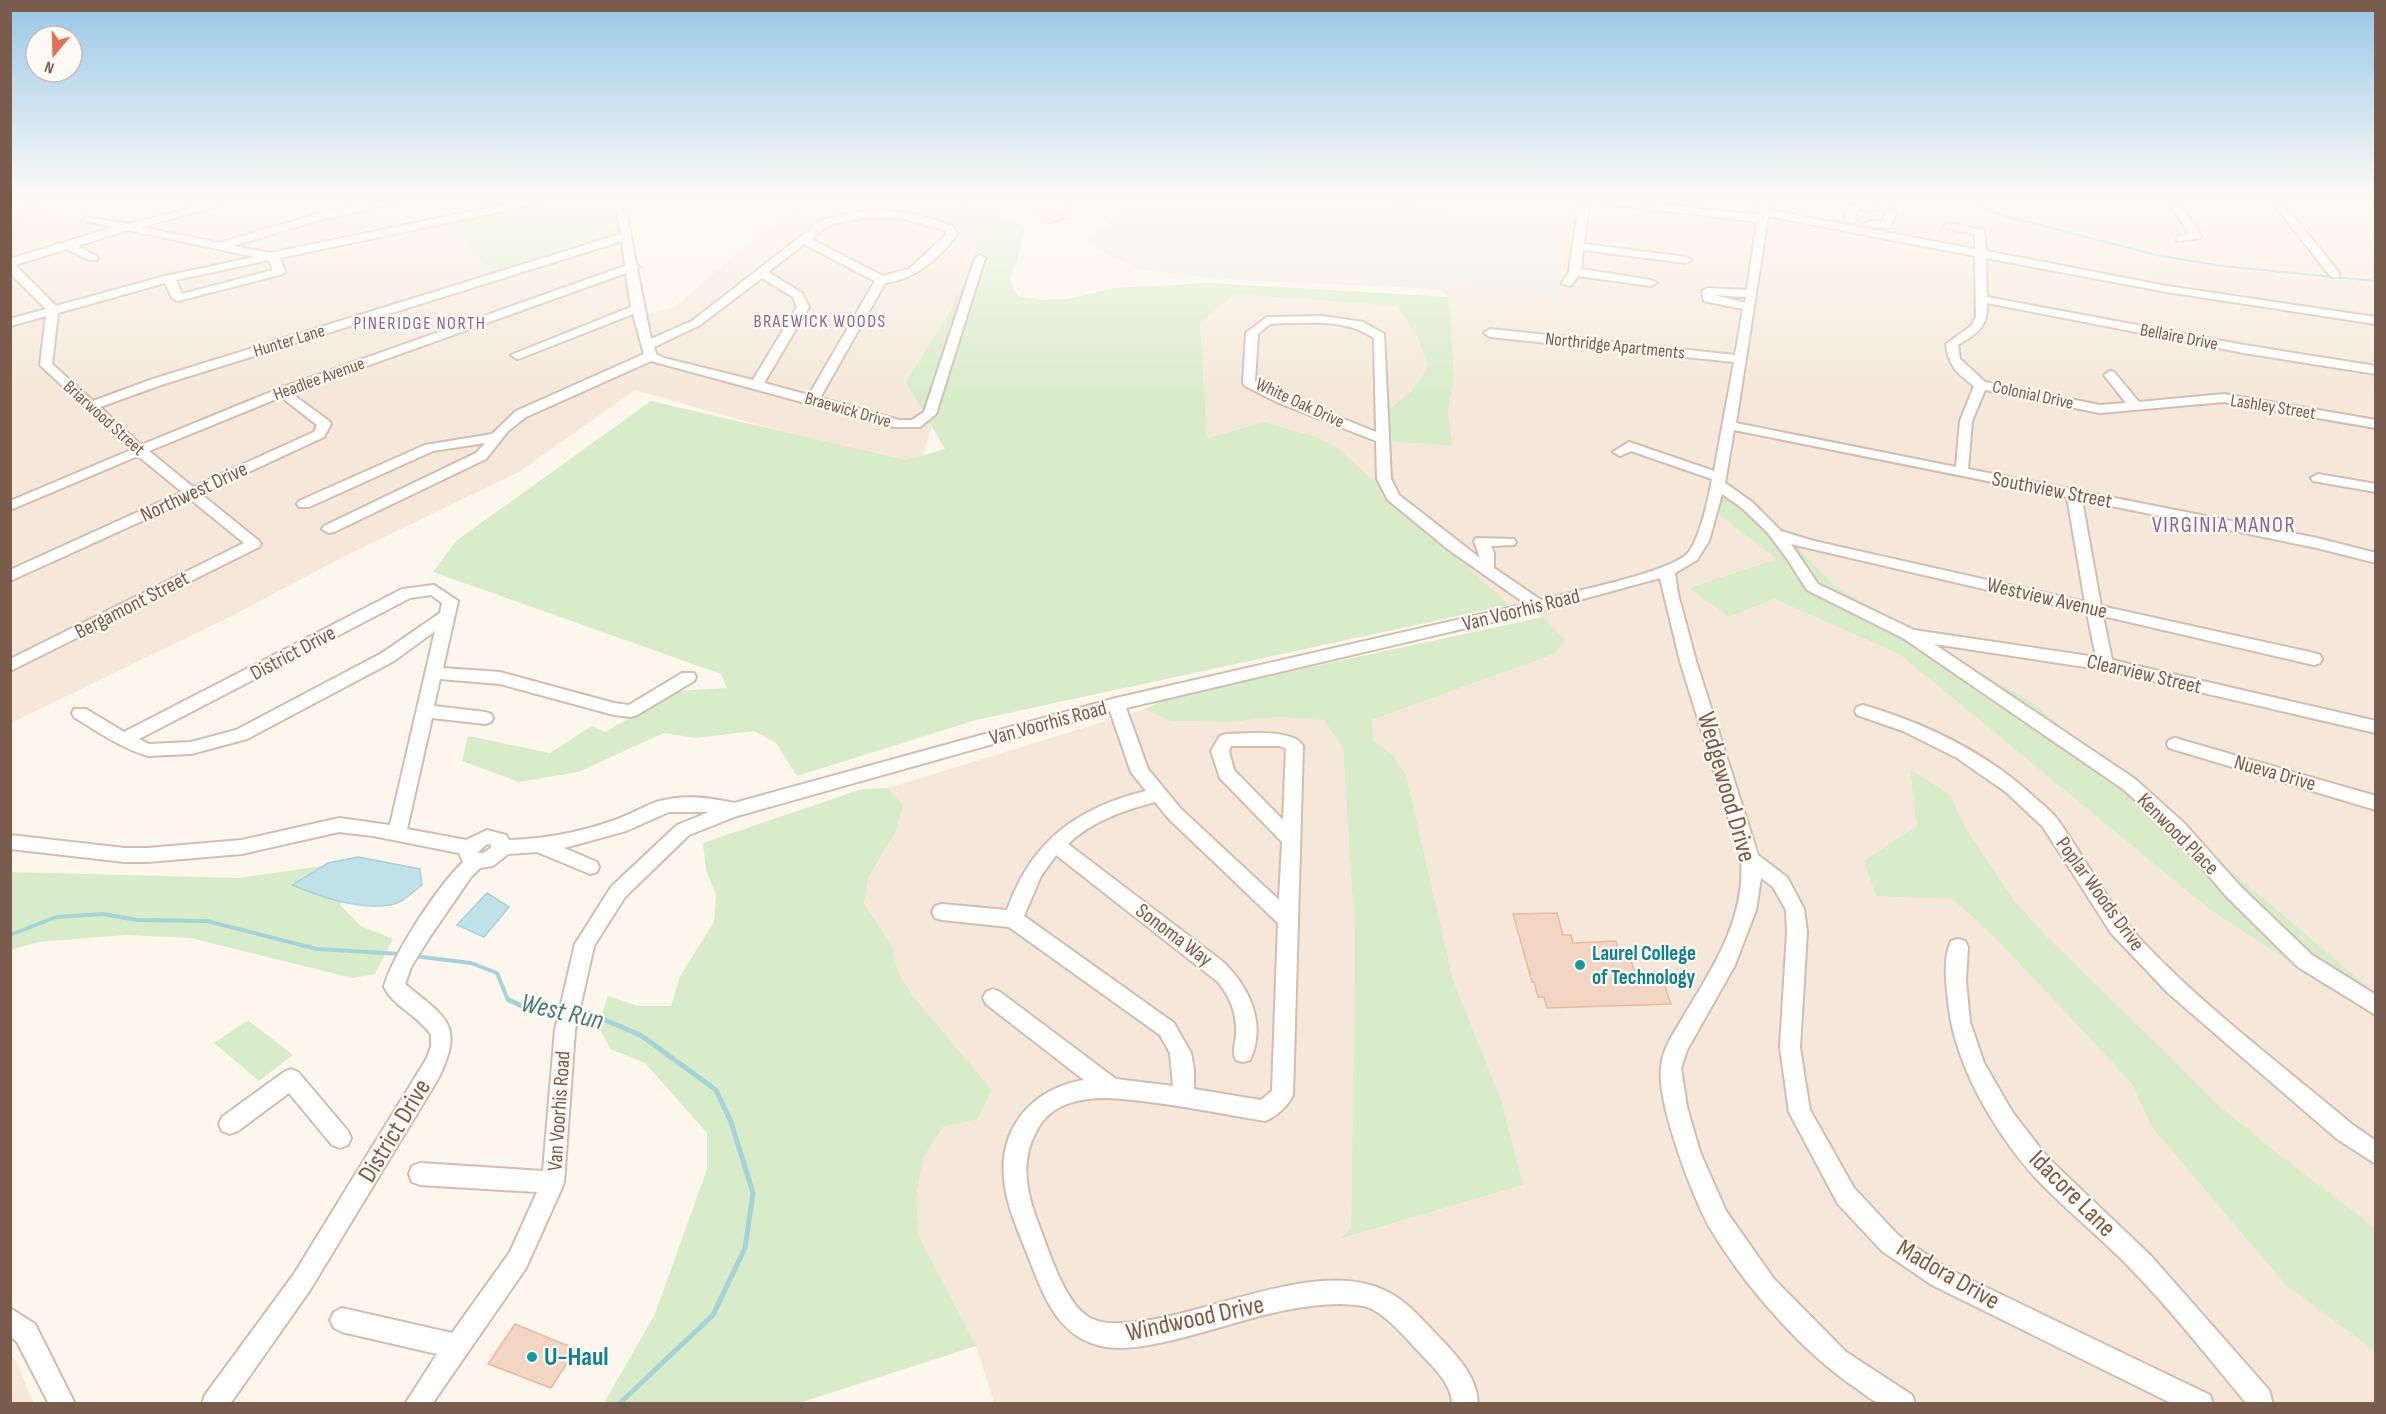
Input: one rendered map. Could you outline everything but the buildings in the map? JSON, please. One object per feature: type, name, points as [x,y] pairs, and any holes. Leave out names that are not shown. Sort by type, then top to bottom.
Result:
[{"type":"street","points":[[10,323],[169,278],[231,264]]},
{"type":"street","points":[[169,278],[178,298],[279,272],[278,264]]},
{"type":"street","name":"Hunter Lane","points":[[91,406],[157,382],[536,264]]},
{"type":"street","points":[[632,264],[636,309],[649,351]]},
{"type":"street","points":[[329,529],[481,456],[503,428],[520,414],[649,351],[696,323],[773,264]]},
{"type":"street","points":[[851,264],[881,280],[899,279],[922,264]]},
{"type":"street","name":"Braewick Drive","points":[[649,351],[660,361],[899,424],[915,424],[930,414],[978,264]]},
{"type":"street","points":[[1568,283],[1575,272],[1576,264]]},
{"type":"street","name":"Van Voorhis Road","points":[[417,1404],[518,1260],[553,1182],[570,1011],[585,944],[618,892],[682,830],[733,810],[1116,704],[1539,606],[1667,572],[1692,557],[1702,541],[1718,481],[1757,264]]},
{"type":"street","name":"Colonial Drive","points":[[1980,264],[1982,317],[1976,328],[1952,344],[1954,360],[1964,372],[1981,385],[2100,409],[2135,405]]},
{"type":"street","points":[[2038,264],[2178,290],[2376,321]]},
{"type":"street","points":[[2326,264],[2335,275]]},
{"type":"street","points":[[10,265],[53,310]]},
{"type":"street","name":"Headlee Avenue","points":[[10,506],[282,392],[633,267]]},
{"type":"street","points":[[1575,272],[1651,283]]},
{"type":"street","points":[[758,385],[803,307],[798,295],[762,273]]},
{"type":"street","points":[[813,400],[881,280]]},
{"type":"street","points":[[1749,308],[1708,299],[1708,291],[1752,294]]},
{"type":"street","name":"Bellaire Drive","points":[[1982,299],[2244,349],[2376,370]]},
{"type":"street","points":[[517,355],[636,309]]},
{"type":"street","name":"Briarwood Street","points":[[53,310],[46,365],[140,451],[254,543]]},
{"type":"street","name":"White Oak Drive","points":[[1383,439],[1284,400],[1249,383],[1252,333],[1267,321],[1353,321],[1370,328],[1380,337],[1383,439],[1384,479],[1393,497],[1454,547],[1539,606]]},
{"type":"street","name":"Northridge Apartments","points":[[1490,333],[1740,358]]},
{"type":"street","points":[[2110,375],[2135,405]]},
{"type":"street","points":[[1963,467],[1966,421],[1981,385]]},
{"type":"street","name":"Northwest Drive","points":[[10,576],[319,434],[324,424],[282,392]]},
{"type":"street","name":"Lashley Street","points":[[2135,405],[2224,398],[2376,424]]},
{"type":"street","name":"Southview Street","points":[[1728,425],[2317,543],[2376,558]]},
{"type":"street","points":[[304,504],[430,448],[495,437]]},
{"type":"street","points":[[1620,452],[1629,446],[1718,481],[1779,536],[1804,571],[1812,587],[1910,634]]},
{"type":"street","points":[[2318,478],[2376,488]]},
{"type":"street","points":[[2074,495],[2083,555],[2105,664]]},
{"type":"street","name":"Westview Avenue","points":[[1779,536],[2314,659]]},
{"type":"street","points":[[1487,570],[1486,553],[1481,541],[1509,542]]},
{"type":"street","name":"Bergamont Street","points":[[10,666],[254,543]]},
{"type":"street","name":"Wedgewood Drive","points":[[1667,572],[1670,594],[1688,661],[1750,860],[1752,881],[1746,910],[1725,965],[1677,1047],[1671,1068],[1676,1107],[1689,1152],[1718,1219],[1766,1287],[1837,1361],[1903,1404]]},
{"type":"street","name":"District Drive","points":[[124,740],[407,593],[434,590],[450,601],[446,616]]},
{"type":"street","points":[[397,833],[446,616]]},
{"type":"street","points":[[80,713],[124,740],[148,750],[191,748],[241,735],[388,657],[446,616]]},
{"type":"street","name":"Clearview Street","points":[[1910,634],[2105,664],[2376,727]]},
{"type":"street","name":"Kenwood Place","points":[[1910,634],[2129,784],[2179,829],[2233,891],[2305,961],[2376,1006]]},
{"type":"street","points":[[433,673],[500,678],[614,709],[631,711],[688,677]]},
{"type":"street","points":[[1116,704],[1140,772],[1158,795],[1174,814],[1288,920]]},
{"type":"street","points":[[425,711],[485,718]]},
{"type":"street","name":"Poplar Woods Drive","points":[[1863,711],[1909,726],[1945,745],[2012,787],[2049,822],[2118,927],[2136,948],[2175,987],[2345,1132],[2376,1154]]},
{"type":"street","points":[[1288,920],[1291,840],[1294,746],[1282,740],[1226,740],[1220,751],[1226,773],[1291,840]]},
{"type":"street","name":"Nueva Drive","points":[[2175,744],[2376,802]]},
{"type":"street","points":[[1012,919],[1027,880],[1055,844],[1072,830],[1103,811],[1129,801],[1158,795]]},
{"type":"street","name":"District Drive","points":[[214,1404],[302,1282],[431,1072],[440,1053],[443,1038],[440,1027],[394,987],[395,980],[407,955],[464,872],[472,855],[491,859],[502,847],[541,846],[620,826],[674,804],[696,803],[733,810]]},
{"type":"street","points":[[10,842],[125,855],[147,855],[242,847],[339,825],[397,833],[472,855]]},
{"type":"street","name":"Sonoma Way","points":[[1055,844],[1231,981],[1243,1002],[1247,1018],[1246,1040],[1242,1053]]},
{"type":"street","points":[[541,846],[590,867]]},
{"type":"street","name":"Madora Drive","points":[[1750,860],[1780,882],[1795,909],[1797,932],[1790,1047],[1796,1091],[1800,1112],[1846,1196],[1890,1243],[1940,1277],[2201,1404]]},
{"type":"street","points":[[942,912],[1012,919],[1167,1029],[1183,1058],[1186,1072],[1183,1097]]},
{"type":"street","name":"Windwood Drive","points":[[1288,920],[1282,1095],[1265,1111],[1111,1088],[1068,1092],[1046,1105],[1028,1124],[1021,1136],[1014,1165],[1020,1209],[1063,1308],[1082,1327],[1104,1335],[1122,1337],[1309,1294],[1365,1294],[1390,1306],[1428,1343],[1464,1388],[1465,1404]]},
{"type":"street","name":"Idacore Lane","points":[[1958,947],[1956,981],[1960,1022],[1975,1066],[2005,1120],[2040,1166],[2143,1264],[2260,1399],[2261,1404]]},
{"type":"street","points":[[993,998],[1111,1088]]},
{"type":"street","points":[[230,1124],[291,1079],[340,1138]]},
{"type":"street","points":[[420,1174],[553,1182]]},
{"type":"street","points":[[10,1320],[26,1333],[63,1404]]},
{"type":"street","points":[[342,1320],[457,1346]]},
{"type":"shaded area","points":[[11,264],[215,264],[139,281],[141,289],[259,264],[626,264],[636,317],[674,307],[724,264],[984,264],[918,470],[635,390],[519,472],[341,558],[234,615],[11,723]]},
{"type":"shaded area","points":[[1127,264],[1561,264],[1559,297],[1437,282],[1438,289],[1222,279],[1136,269]]},
{"type":"shaded area","points":[[1561,264],[2375,264],[2375,993],[2035,704],[1836,586],[1733,485],[1710,508],[1778,559],[1748,570],[1729,617],[1774,599],[1899,654],[2209,909],[2375,1018],[2375,1403],[994,1403],[976,1346],[919,1236],[916,1198],[923,1158],[943,1127],[978,1119],[992,1090],[913,996],[898,972],[892,946],[864,903],[869,878],[897,829],[903,805],[888,788],[1145,709],[1172,721],[1231,722],[1279,717],[1325,720],[1343,748],[1355,937],[1351,1228],[1341,1239],[1523,1185],[1502,1102],[1453,979],[1406,775],[1393,755],[1373,740],[1372,720],[1554,654],[1543,617],[1509,605],[1263,422],[1207,438],[1200,323],[1233,294],[1397,306],[1418,338],[1428,365],[1423,378],[1401,401],[1384,413],[1453,444],[1448,413],[1454,375],[1449,297],[1438,289],[1437,282],[1559,296]]},
{"type":"shaded area","points":[[10,1355],[15,1359],[34,1403],[11,1403]]},
{"type":"green space","points":[[484,264],[521,264],[492,273]]},
{"type":"green space","points":[[971,264],[1016,264],[1011,278],[1018,296],[1043,300],[1068,299],[1115,288],[1208,283],[1449,297],[1454,375],[1448,413],[1453,445],[1393,442],[1384,412],[1410,392],[1425,373],[1428,365],[1418,338],[1397,306],[1234,294],[1200,323],[1207,438],[1263,422],[1316,437],[1339,449],[1509,605],[976,720],[797,776],[776,743],[754,731],[696,738],[664,733],[578,772],[519,782],[462,761],[468,736],[550,753],[592,726],[605,732],[677,691],[727,688],[721,674],[433,572],[456,541],[651,401],[906,460],[945,449],[906,382],[951,308]]},
{"type":"green space","points":[[1733,484],[1836,586],[2035,704],[2375,993],[2375,1018],[2209,909],[1899,654],[1774,599],[1729,617],[1689,588],[1777,559],[1710,508]]},
{"type":"green space","points":[[1543,617],[1565,640],[1554,654],[1372,720],[1373,740],[1393,755],[1406,775],[1453,979],[1502,1102],[1523,1185],[1340,1239],[1351,1228],[1355,937],[1343,748],[1324,720],[1279,717],[1231,722],[1171,721],[1145,709],[1167,698]]},
{"type":"green space","points":[[1910,769],[1950,795],[1966,829],[2015,902],[2047,937],[2222,1108],[2375,1228],[2375,1351],[2286,1285],[2152,1127],[2131,1082],[1989,931],[1952,899],[1876,896],[1864,861],[1917,826]]},
{"type":"green space","points":[[888,788],[903,805],[897,829],[869,877],[864,903],[892,946],[898,972],[913,996],[992,1090],[978,1119],[943,1127],[923,1158],[916,1198],[919,1236],[976,1346],[799,1403],[604,1403],[655,1314],[707,1169],[707,1133],[645,1063],[610,1049],[598,1025],[608,996],[638,1006],[671,1006],[680,976],[714,922],[716,895],[706,870],[703,843],[862,789]]},
{"type":"green space","points":[[343,863],[355,872],[340,905],[361,926],[393,939],[375,974],[352,978],[191,938],[126,935],[38,942],[11,950],[11,872],[239,878]]},
{"type":"green space","points":[[248,1020],[293,1055],[259,1081],[214,1043]]},
{"type":"water","points":[[358,857],[420,869],[422,885],[399,902],[390,905],[365,906],[315,894],[292,885],[328,863]]},
{"type":"water","points":[[487,893],[509,907],[484,937],[457,925]]},
{"type":"waterway","points":[[2210,264],[2376,281]]},
{"type":"waterway","name":"West Run","points":[[10,935],[56,917],[103,914],[137,920],[207,921],[317,949],[401,954]]},
{"type":"waterway","name":"West Run","points":[[414,956],[471,963],[497,973],[508,1000],[513,1002]]},
{"type":"waterway","name":"West Run","points":[[509,1000],[524,1007],[562,1010]]},
{"type":"waterway","name":"West Run","points":[[575,1011],[589,1013],[642,1036],[716,1090],[731,1122],[753,1193],[745,1248],[713,1315],[619,1404]]},
{"type":"place","name":"Laurel College of Technology","points":[[1580,965]]},
{"type":"place","name":"U-Haul","points":[[532,1357]]},
{"type":"district","name":"BRAEWICK WOODS","points":[[820,321]]},
{"type":"district","name":"PINERIDGE NORTH","points":[[420,323]]},
{"type":"district","name":"VIRGINIA MANOR","points":[[2224,525]]}]
